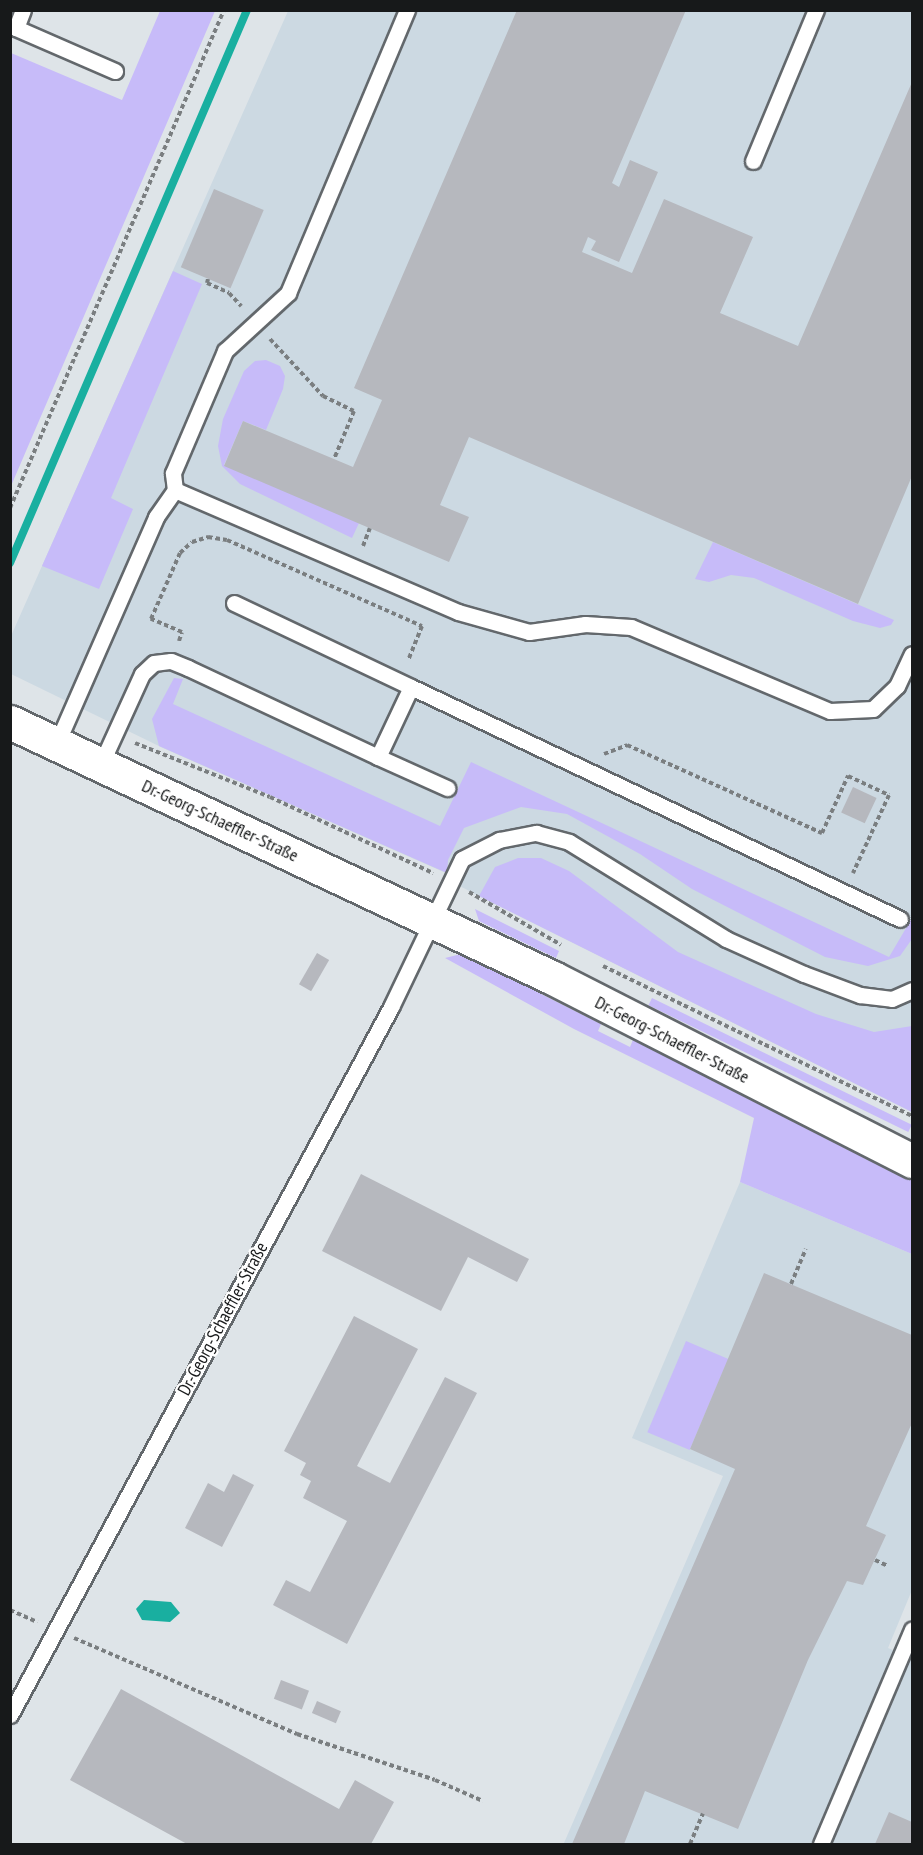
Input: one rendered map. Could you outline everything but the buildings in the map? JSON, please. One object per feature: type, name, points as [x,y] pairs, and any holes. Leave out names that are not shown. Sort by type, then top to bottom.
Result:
[{"type":"main road","name":"Dr.-Georg-Schaeffler-Straße","points":[[10,722],[553,978],[912,1161]]},
{"type":"lane","points":[[23,10],[13,27],[115,71]]},
{"type":"lane","points":[[57,743],[156,517],[175,490],[173,473],[225,351],[254,321],[288,293],[407,10]]},
{"type":"lane","points":[[753,161],[816,10]]},
{"type":"lane","points":[[175,490],[458,612],[529,632],[585,624],[631,627],[830,711],[873,708],[897,686],[912,654]]},
{"type":"lane","points":[[234,603],[900,920]]},
{"type":"lane","points":[[101,764],[142,674],[154,663],[171,661],[447,788]]},
{"type":"lane","points":[[378,757],[411,687]]},
{"type":"lane","points":[[430,921],[462,859],[499,840],[536,833],[569,842],[726,939],[804,974],[860,995],[892,999],[912,990]]},
{"type":"lane","name":"Dr.-Georg-Schaeffler-Straße","points":[[10,1715],[390,1007],[430,921]]},
{"type":"lane","points":[[821,1845],[912,1630]]},
{"type":"path","points":[[10,508],[224,10]]},
{"type":"path","points":[[208,279],[207,283],[230,293],[323,396],[354,411],[334,459]]},
{"type":"path","points":[[171,661],[182,632],[151,619],[180,553],[192,542],[208,537],[227,540],[422,626],[407,660],[418,665]]},
{"type":"path","points":[[135,743],[140,733]]},
{"type":"path","points":[[595,750],[606,755],[627,745],[822,833],[848,776],[889,795],[844,893]]},
{"type":"path","points":[[791,1284],[806,1249]]},
{"type":"path","points":[[874,1560],[888,1566]]},
{"type":"path","points":[[56,1630],[297,1734],[435,1779],[483,1801]]},
{"type":"path","points":[[690,1845],[703,1814]]},
{"type":"shaded area","points":[[160,11],[215,11],[11,486],[11,53],[122,100]]},
{"type":"shaded area","points":[[288,11],[912,11],[912,1112],[479,896],[450,881],[446,873],[163,748],[11,674],[11,636]]},
{"type":"shaded area","points":[[173,271],[202,284],[111,498],[133,509],[99,589],[42,566]]},
{"type":"shaded area","points":[[266,360],[280,366],[285,376],[283,389],[266,430],[243,421],[224,465],[359,523],[352,538],[240,484],[222,466],[218,446],[223,419],[244,371],[255,361]]},
{"type":"shaded area","points":[[713,542],[894,620],[891,625],[880,628],[853,621],[754,578],[731,575],[709,582],[695,579]]},
{"type":"shaded area","points":[[174,678],[183,679],[173,704],[440,826],[471,762],[889,957],[912,918],[912,939],[900,956],[868,966],[825,957],[692,889],[640,854],[567,814],[521,807],[464,828],[448,860],[447,873],[159,746],[152,719]]},
{"type":"shaded area","points":[[518,858],[541,858],[569,871],[678,952],[816,1014],[874,1032],[912,1026],[912,1112],[479,896],[495,867]]},
{"type":"shaded area","points":[[475,909],[559,951],[556,958],[479,921]]},
{"type":"shaded area","points":[[461,954],[471,955],[543,988],[541,994],[601,1024],[598,1031],[630,1047],[635,1035],[912,1178],[912,1254],[740,1182],[754,1118],[574,1029],[445,958]]},
{"type":"shaded area","points":[[652,998],[912,1125],[908,1132],[648,1005]]},
{"type":"shaded area","points":[[740,1182],[912,1254],[912,1590],[888,1648],[912,1658],[912,1844],[557,1844],[564,1843],[723,1476],[632,1438]]},
{"type":"shaded area","points":[[686,1341],[728,1359],[690,1450],[647,1432]]},
{"type":"shaded area","points":[[144,1600],[171,1602],[180,1613],[170,1622],[142,1620],[136,1609]]},
{"type":"waterway","points":[[10,563],[247,10]]}]
